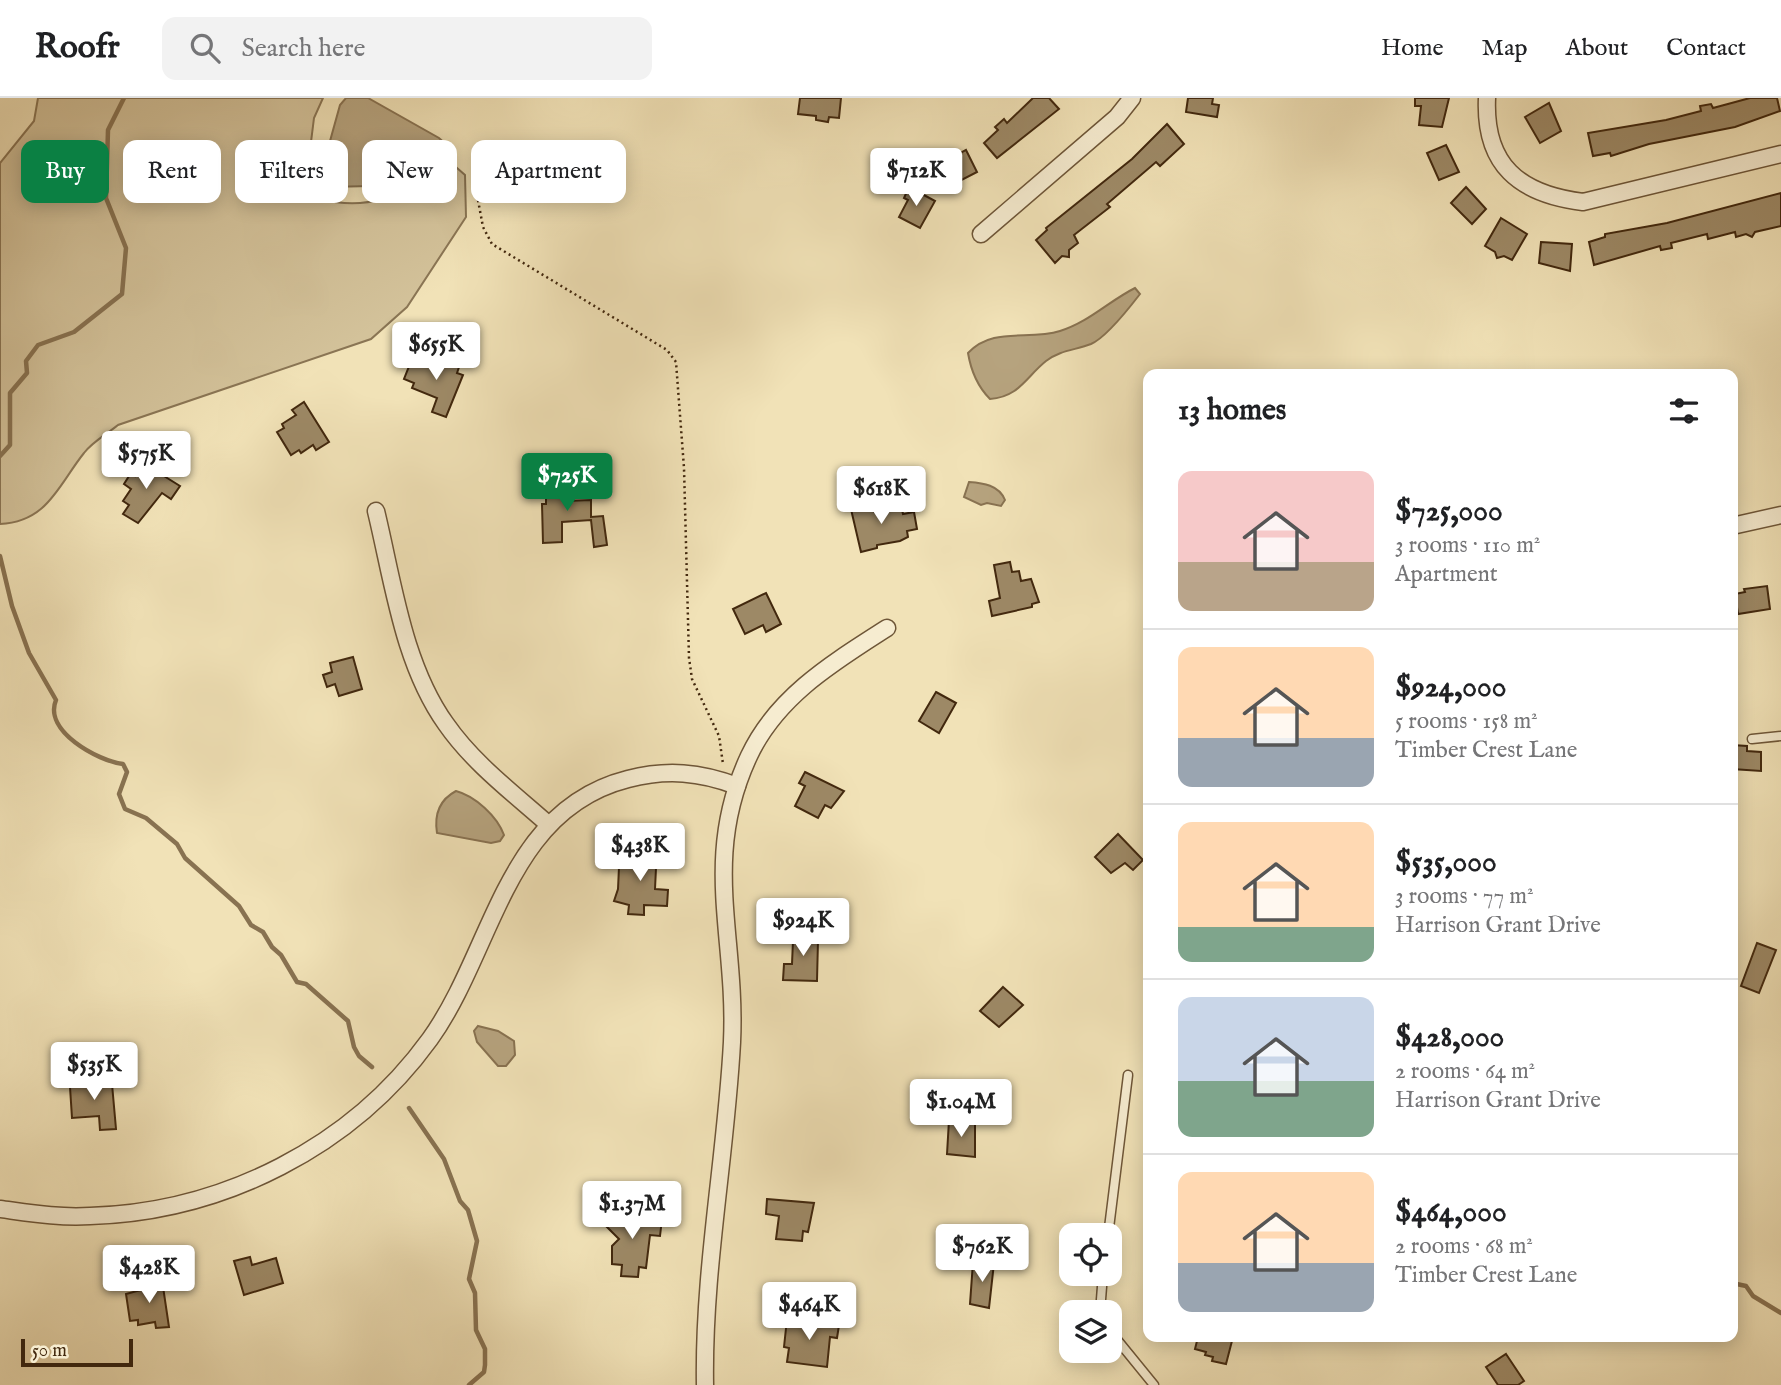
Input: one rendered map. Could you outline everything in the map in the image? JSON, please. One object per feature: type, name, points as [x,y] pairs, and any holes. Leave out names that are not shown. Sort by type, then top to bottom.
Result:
[{"type":"street","points":[[981,234],[1117,117],[1132,98]]},
{"type":"street","points":[[1488,98],[1486,127],[1499,162],[1523,183],[1555,198],[1583,202],[1781,154]]},
{"type":"street","points":[[376,511],[410,649],[436,708],[473,757],[549,825]]},
{"type":"street","points":[[1738,525],[1781,515]]},
{"type":"street","points":[[705,1385],[707,1301],[732,1043],[731,964],[722,881],[731,784],[788,700],[816,676],[887,628]]},
{"type":"street","points":[[0,1209],[89,1217],[175,1206],[253,1180],[307,1153],[346,1126],[374,1102],[430,1039],[472,965],[503,889],[526,852],[549,825],[591,793],[617,782],[667,772],[693,773],[731,784]]},
{"type":"lane","points":[[1752,739],[1781,736]]},
{"type":"lane","points":[[1110,1223],[1128,1075]]},
{"type":"lane","points":[[1122,1346],[1154,1385]]},
{"type":"path","points":[[479,203],[483,227],[492,244],[667,349],[676,362],[684,468],[689,658],[692,679],[719,736],[731,784]]},
{"type":"shaded area","points":[[38,98],[323,98],[314,118],[311,140],[235,140],[235,203],[457,203],[457,168],[465,175],[466,217],[407,307],[371,339],[118,425],[87,449],[59,489],[41,509],[16,522],[0,524],[0,163],[34,121]]},
{"type":"shaded area","points":[[346,98],[368,98],[441,140],[362,140],[362,186],[348,187],[348,140],[330,140],[340,105]]},
{"type":"shaded area","points":[[1135,288],[1140,294],[1097,341],[1051,357],[1015,390],[1000,397],[990,399],[978,383],[968,353],[978,345],[1000,337],[1060,331],[1080,322]]},
{"type":"shaded area","points":[[969,482],[995,488],[1005,500],[1001,506],[987,503],[981,505],[964,497]]},
{"type":"shaded area","points":[[456,791],[471,797],[491,814],[504,835],[500,841],[491,843],[437,833],[439,808],[445,799]]},
{"type":"shaded area","points":[[478,1026],[498,1031],[514,1041],[515,1055],[506,1066],[498,1066],[477,1042],[474,1031]]},
{"type":"building","points":[[800,98],[841,98],[839,118],[829,117],[828,122],[816,120],[816,116],[798,114]]},
{"type":"building","points":[[1033,98],[1049,98],[1059,109],[997,158],[984,143],[998,130],[995,127],[1004,119],[1007,123]]},
{"type":"building","points":[[1188,98],[1213,98],[1212,104],[1219,105],[1217,117],[1186,112]]},
{"type":"building","points":[[1415,98],[1449,98],[1442,127],[1419,125],[1421,106],[1415,106]]},
{"type":"building","points":[[1750,98],[1777,98],[1780,111],[1735,127],[1649,144],[1611,156],[1610,153],[1593,156],[1588,133],[1666,120],[1701,111],[1700,106],[1711,104],[1713,108]]},
{"type":"building","points":[[1549,103],[1561,131],[1540,143],[1525,117]]},
{"type":"building","points":[[1167,124],[1184,144],[1160,166],[1156,162],[1107,204],[1110,207],[1074,235],[1078,243],[1069,250],[1069,257],[1062,256],[1055,263],[1036,240],[1046,228],[1132,159]]},
{"type":"building","points":[[1446,145],[1459,172],[1439,180],[1427,153]]},
{"type":"building","points":[[966,150],[977,172],[950,186],[939,165]]},
{"type":"building","points":[[909,187],[935,201],[920,228],[899,217],[908,200],[904,198]]},
{"type":"building","points":[[1466,187],[1486,209],[1472,224],[1451,203]]},
{"type":"building","points":[[1781,193],[1781,226],[1755,232],[1752,237],[1746,234],[1736,237],[1735,232],[1708,239],[1707,234],[1671,243],[1672,248],[1661,250],[1660,246],[1594,265],[1589,242],[1605,237],[1605,234],[1667,223]]},
{"type":"building","points":[[1501,218],[1527,234],[1512,260],[1504,256],[1497,258],[1495,252],[1485,246]]},
{"type":"building","points":[[1541,242],[1572,244],[1570,271],[1539,263]]},
{"type":"building","points":[[435,357],[459,367],[457,373],[463,375],[446,417],[432,412],[437,398],[412,388],[414,383],[404,379],[412,359],[432,363]]},
{"type":"building","points":[[304,402],[329,442],[316,450],[313,445],[301,453],[299,450],[291,455],[277,432],[284,428],[282,424],[296,415],[292,410]]},
{"type":"building","points":[[143,463],[180,486],[171,499],[162,493],[138,523],[123,514],[129,505],[123,501],[131,489],[124,484],[131,473],[135,476]]},
{"type":"building","points":[[567,475],[567,501],[591,500],[591,517],[603,516],[607,545],[594,547],[591,520],[562,522],[562,542],[543,543],[542,504],[546,504],[546,476]]},
{"type":"building","points":[[861,503],[879,515],[883,507],[901,505],[903,514],[914,512],[917,529],[907,531],[908,537],[900,541],[877,545],[877,548],[861,552],[850,505]]},
{"type":"building","points":[[1010,562],[1012,572],[1019,571],[1021,581],[1031,579],[1039,602],[1032,604],[1032,607],[992,616],[989,601],[1000,598],[994,565]]},
{"type":"building","points":[[1767,586],[1770,609],[1738,614],[1738,593],[1745,592],[1744,589]]},
{"type":"building","points":[[766,593],[781,624],[766,632],[763,625],[745,634],[733,609]]},
{"type":"building","points":[[353,657],[362,689],[339,696],[335,684],[327,687],[323,675],[332,672],[330,663]]},
{"type":"building","points":[[936,692],[956,703],[939,733],[919,721]]},
{"type":"building","points":[[1738,745],[1747,746],[1747,751],[1761,752],[1761,771],[1738,769]]},
{"type":"building","points":[[805,772],[844,791],[831,808],[825,805],[818,818],[795,806],[805,786],[799,783]]},
{"type":"building","points":[[1118,834],[1143,860],[1133,870],[1125,863],[1111,873],[1095,857]]},
{"type":"building","points":[[632,847],[649,847],[649,858],[655,858],[655,889],[668,890],[667,906],[644,905],[644,915],[628,914],[629,905],[614,901],[618,889],[619,867],[625,867],[625,857],[632,858]]},
{"type":"building","points":[[797,929],[813,930],[813,940],[818,940],[817,981],[783,980],[784,964],[792,964],[793,941],[797,941]]},
{"type":"building","points":[[1757,943],[1776,950],[1759,993],[1741,986]]},
{"type":"building","points":[[1003,987],[1023,1005],[999,1027],[980,1011]]},
{"type":"building","points":[[105,1078],[106,1084],[112,1084],[116,1129],[100,1130],[99,1116],[72,1118],[70,1087],[80,1087],[80,1080]]},
{"type":"building","points":[[949,1120],[975,1123],[975,1157],[947,1154]]},
{"type":"building","points":[[767,1199],[814,1203],[808,1232],[803,1231],[802,1241],[776,1239],[779,1216],[766,1214]]},
{"type":"building","points":[[607,1213],[662,1219],[660,1236],[650,1235],[646,1268],[639,1267],[638,1277],[621,1276],[622,1265],[612,1264],[612,1246],[619,1239],[606,1226]]},
{"type":"building","points":[[250,1257],[252,1265],[276,1258],[283,1283],[244,1295],[234,1261]]},
{"type":"building","points":[[973,1262],[994,1263],[989,1308],[970,1304]]},
{"type":"building","points":[[162,1280],[169,1327],[156,1328],[155,1322],[138,1325],[138,1320],[130,1321],[126,1294],[148,1288],[147,1282]]},
{"type":"building","points":[[787,1319],[839,1325],[837,1338],[830,1337],[827,1367],[787,1362],[789,1348],[784,1347]]},
{"type":"building","points":[[1197,1342],[1232,1342],[1226,1364],[1212,1361],[1213,1357],[1205,1355],[1206,1352],[1195,1349]]},
{"type":"building","points":[[1506,1354],[1524,1381],[1518,1385],[1498,1385],[1486,1367]]},
{"type":"waterway","points":[[0,456],[10,445],[10,393],[27,373],[26,361],[38,345],[74,332],[122,294],[126,248],[106,198],[108,130],[124,98]]},
{"type":"waterway","points":[[0,556],[12,606],[29,653],[56,700],[54,712],[57,723],[87,751],[123,764],[127,772],[119,794],[125,809],[146,818],[177,844],[185,858],[239,906],[251,925],[263,932],[272,947],[281,955],[297,982],[306,984],[348,1021],[354,1047],[359,1056],[372,1067]]},
{"type":"waterway","points":[[409,1108],[444,1159],[460,1201],[468,1210],[477,1241],[469,1279],[475,1293],[476,1330],[485,1349],[485,1365],[484,1372],[469,1385]]},
{"type":"waterway","points":[[1738,1284],[1746,1286],[1753,1296],[1781,1313]]}]
